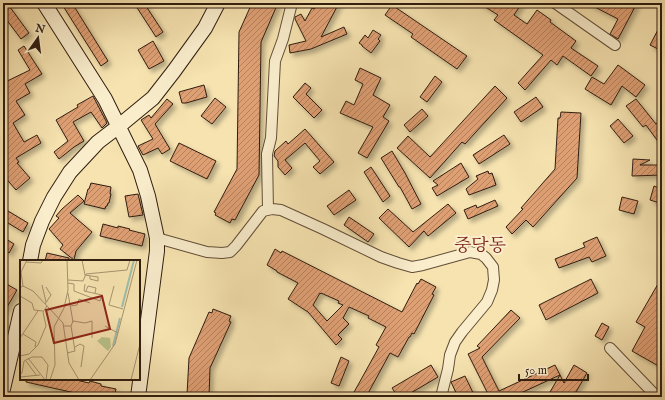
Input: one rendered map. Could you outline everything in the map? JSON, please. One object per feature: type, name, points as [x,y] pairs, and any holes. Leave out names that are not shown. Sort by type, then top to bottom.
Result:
[{"type":"street","points":[[44,3],[105,99],[140,170],[148,196],[157,238],[157,251],[138,397]]},
{"type":"street","points":[[30,260],[33,245],[42,221],[54,197],[70,172],[98,142],[153,98],[205,28],[218,3]]},
{"type":"street","points":[[268,210],[267,154],[271,138],[275,61],[283,39],[292,3]]},
{"type":"street","points":[[555,3],[614,45]]},
{"type":"street","points":[[157,238],[207,252],[230,252],[263,211],[272,209],[281,210],[381,257],[405,265],[423,265],[470,252],[481,254],[493,268],[494,280],[492,290],[486,302],[455,342],[450,355],[441,397]]},
{"type":"street","points":[[3,389],[20,315]]},
{"type":"street","points":[[610,348],[657,397]]},
{"type":"building","points":[[3,3],[7,3],[29,33],[21,39],[3,15]]},
{"type":"building","points":[[67,3],[72,3],[108,61],[101,66],[63,6]]},
{"type":"building","points":[[134,3],[144,3],[163,32],[156,37]]},
{"type":"building","points":[[252,3],[278,3],[261,42],[259,175],[235,220],[232,219],[230,223],[215,215],[216,213],[214,212],[237,169],[239,32]]},
{"type":"building","points":[[317,3],[339,3],[321,37],[344,27],[347,34],[311,49],[290,53],[289,45],[306,41],[295,17],[301,14],[305,21],[312,8],[314,9]]},
{"type":"building","points":[[479,3],[522,3],[514,15],[527,24],[537,10],[551,20],[550,22],[576,41],[571,48],[598,66],[591,76],[563,56],[557,65],[551,60],[525,90],[518,83],[543,55],[494,20],[498,15]]},
{"type":"building","points":[[587,3],[637,3],[618,39],[610,34],[618,19]]},
{"type":"building","points":[[392,5],[467,56],[457,69],[411,37],[413,34],[385,15]]},
{"type":"building","points":[[662,22],[662,51],[650,45]]},
{"type":"building","points":[[373,30],[381,35],[378,39],[380,41],[371,53],[359,43],[365,35],[368,38]]},
{"type":"building","points":[[153,41],[164,61],[149,69],[138,50]]},
{"type":"building","points":[[24,46],[42,74],[25,84],[30,93],[16,101],[25,115],[13,123],[24,142],[37,135],[41,143],[16,158],[19,162],[17,163],[30,178],[16,190],[3,175],[3,83],[30,70],[18,50]]},
{"type":"building","points":[[618,65],[645,85],[636,97],[622,86],[611,105],[585,89],[592,77],[604,84]]},
{"type":"building","points":[[360,68],[381,78],[373,95],[390,105],[383,117],[389,121],[367,158],[358,153],[373,127],[340,113],[346,101],[354,105],[363,84],[355,80]]},
{"type":"building","points":[[435,76],[442,82],[427,102],[420,97]]},
{"type":"building","points":[[305,83],[311,88],[306,94],[322,110],[314,118],[293,97]]},
{"type":"building","points":[[204,85],[207,97],[182,103],[179,92]]},
{"type":"building","points":[[495,86],[507,98],[465,144],[462,142],[430,178],[397,148],[408,136],[430,157]]},
{"type":"building","points":[[93,96],[107,123],[102,128],[91,112],[73,122],[84,141],[59,159],[54,152],[68,141],[56,120]]},
{"type":"building","points":[[536,97],[543,107],[521,122],[514,112]]},
{"type":"building","points":[[215,98],[226,107],[212,124],[201,116]]},
{"type":"building","points":[[167,99],[173,104],[155,124],[170,149],[162,154],[158,148],[143,155],[138,146],[153,139],[141,120],[149,115],[151,118]]},
{"type":"building","points":[[636,99],[656,124],[662,119],[662,147],[646,125],[643,127],[626,106]]},
{"type":"building","points":[[422,109],[428,116],[410,132],[404,125]]},
{"type":"building","points":[[561,112],[581,113],[577,178],[533,227],[526,220],[512,234],[506,227],[523,209],[521,208],[555,169],[558,118],[560,118]]},
{"type":"building","points":[[618,119],[633,136],[624,143],[610,126]]},
{"type":"building","points":[[305,129],[334,162],[320,174],[313,167],[320,161],[305,143],[285,160],[292,168],[285,175],[278,167],[278,161],[274,156],[275,151],[286,141],[288,144]]},
{"type":"building","points":[[504,135],[510,144],[479,164],[473,155]]},
{"type":"building","points":[[179,143],[216,161],[207,179],[170,161]]},
{"type":"building","points":[[392,151],[421,204],[412,209],[381,158]]},
{"type":"building","points":[[633,159],[650,160],[640,165],[662,165],[662,175],[632,176]]},
{"type":"building","points":[[461,163],[469,177],[437,196],[432,188],[438,185],[433,181]]},
{"type":"building","points":[[371,167],[390,196],[383,202],[364,172]]},
{"type":"building","points":[[488,171],[489,174],[492,173],[496,185],[469,195],[466,189],[478,179],[476,176]]},
{"type":"building","points":[[91,183],[111,187],[109,203],[105,209],[84,204]]},
{"type":"building","points":[[654,186],[662,189],[660,203],[650,200]]},
{"type":"building","points":[[349,190],[356,200],[334,215],[327,206]]},
{"type":"building","points":[[138,194],[143,215],[129,217],[125,196]]},
{"type":"building","points":[[78,195],[84,201],[70,213],[92,232],[76,251],[74,260],[60,249],[63,245],[49,229],[59,218],[56,216]]},
{"type":"building","points":[[622,197],[638,201],[634,214],[619,210]]},
{"type":"building","points":[[495,200],[498,206],[468,219],[464,210],[476,205],[477,208]]},
{"type":"building","points":[[448,204],[456,213],[428,236],[424,231],[409,247],[379,218],[388,209],[413,232]]},
{"type":"building","points":[[3,208],[28,223],[23,232],[3,220]]},
{"type":"building","points":[[349,217],[374,234],[368,242],[344,225]]},
{"type":"building","points":[[103,224],[118,228],[118,226],[145,234],[142,246],[100,236]]},
{"type":"building","points":[[3,237],[14,244],[9,253],[3,249]]},
{"type":"building","points":[[597,237],[606,256],[592,262],[589,257],[559,268],[555,259],[585,247],[583,243]]},
{"type":"building","points":[[275,249],[281,253],[282,251],[402,312],[417,283],[418,284],[421,279],[436,287],[432,294],[434,295],[414,334],[412,333],[409,337],[398,357],[390,353],[366,397],[358,397],[353,394],[379,347],[376,345],[386,327],[368,318],[369,316],[349,307],[343,318],[349,324],[338,335],[342,339],[336,345],[308,312],[288,299],[298,283],[267,265]],"holes":[[[320,293],[339,301],[338,303],[343,305],[327,321],[313,305]]]},
{"type":"building","points":[[47,253],[69,258],[69,260],[45,260]]},
{"type":"building","points":[[662,277],[662,368],[632,351],[645,327],[636,322]]},
{"type":"building","points":[[591,279],[598,293],[546,320],[539,305]]},
{"type":"building","points":[[3,282],[17,290],[3,314]]},
{"type":"building","points":[[213,309],[231,316],[229,321],[231,322],[210,368],[209,397],[189,397],[189,395],[187,395],[189,358],[209,312],[212,313]]},
{"type":"building","points":[[511,310],[520,318],[482,357],[499,391],[555,365],[560,375],[512,397],[486,397],[489,396],[468,354],[480,348],[477,346]]},
{"type":"building","points":[[602,323],[609,327],[602,340],[595,336]]},
{"type":"building","points":[[341,357],[349,361],[339,386],[331,383]]},
{"type":"building","points":[[431,365],[438,377],[404,397],[398,397],[392,388]]},
{"type":"building","points":[[574,365],[587,373],[573,397],[547,397],[560,375],[564,383]]},
{"type":"building","points":[[465,376],[475,397],[458,397],[451,382]]},
{"type":"building","points":[[26,380],[76,380],[89,383],[90,381],[101,384],[101,386],[116,389],[114,397],[93,397],[26,382]]},
{"type":"district","name":"중당동","points":[[480,245]]}]
